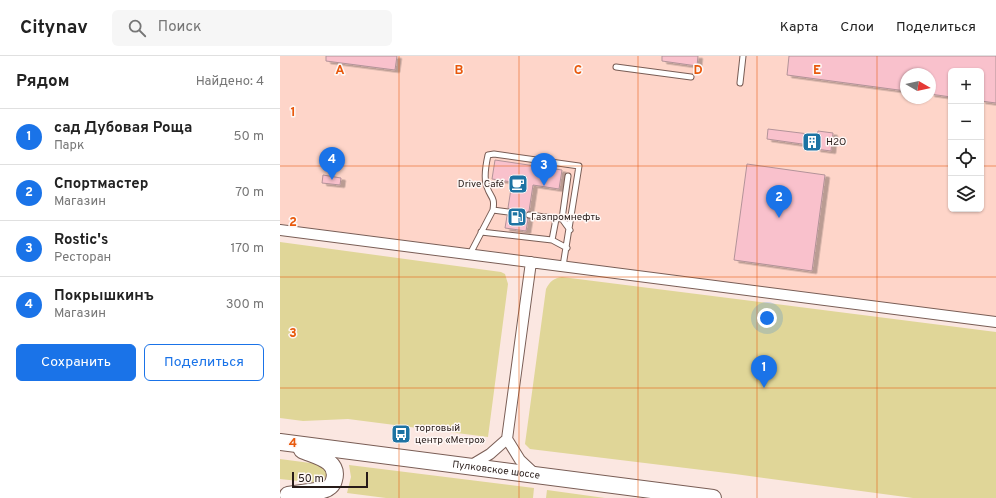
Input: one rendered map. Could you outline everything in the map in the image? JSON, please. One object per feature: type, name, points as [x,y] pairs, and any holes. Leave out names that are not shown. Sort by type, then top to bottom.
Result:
[{"type":"main road","name":"Пулковское шоссе","points":[[283,442],[713,498]]},
{"type":"main road","points":[[283,442],[330,463],[334,468],[335,473],[333,483],[327,489],[284,495]]},
{"type":"main road","points":[[284,495],[307,498]]},
{"type":"street","points":[[280,230],[996,322]]},
{"type":"street","points":[[531,262],[507,439],[520,460],[536,475]]},
{"type":"street","points":[[470,466],[490,454],[507,439]]},
{"type":"lane","points":[[740,83],[743,56]]},
{"type":"lane","points":[[616,68],[691,77]]},
{"type":"lane","points":[[470,254],[493,210],[494,201],[486,186],[486,166],[488,155],[494,154],[579,166],[570,230],[563,266]]},
{"type":"lane","points":[[552,240],[559,219],[568,176]]},
{"type":"lane","points":[[493,210],[508,212]]},
{"type":"lane","points":[[529,215],[559,219],[570,230]]},
{"type":"lane","points":[[481,232],[552,240],[567,248]]},
{"type":"shaded area","points":[[280,56],[996,56],[996,317],[280,224]]},
{"type":"shaded area","points":[[280,242],[501,272],[505,274],[508,284],[488,437],[348,419],[303,421],[280,418]]},
{"type":"shaded area","points":[[562,277],[996,332],[996,498],[913,498],[735,474],[530,449],[525,444],[546,289],[552,280]]},
{"type":"shaded area","points":[[280,459],[318,464],[327,471],[325,479],[317,483],[280,479]]},
{"type":"shaded area","points":[[349,465],[534,488],[533,498],[386,498],[347,493],[351,477]]},
{"type":"shaded area","points":[[547,490],[605,498],[546,498]]},
{"type":"building","points":[[326,56],[397,56],[395,70],[326,61]]},
{"type":"building","points":[[662,56],[698,56],[697,66],[662,61]]},
{"type":"building","points":[[789,56],[996,56],[996,103],[984,101],[984,68],[948,68],[948,97],[936,95],[936,68],[900,68],[900,90],[787,75]]},
{"type":"building","name":"H2O","points":[[768,129],[817,135],[818,131],[833,133],[831,151],[816,149],[816,146],[767,139]]},
{"type":"building","points":[[495,160],[562,170],[559,189],[533,185],[529,211],[525,214],[528,219],[526,231],[505,228],[507,216],[510,216],[512,213],[512,210],[508,208],[512,182],[492,179]]},
{"type":"building","points":[[747,164],[825,175],[812,271],[734,260]]},
{"type":"building","points":[[323,175],[341,178],[340,185],[322,183]]},
{"type":"place","name":"H2O","points":[[812,142]]},
{"type":"place","name":"Покрышкинъ","points":[[332,180]]},
{"type":"place","name":"Drive Café","points":[[518,184]]},
{"type":"place","name":"Rostic's","points":[[544,186]]},
{"type":"place","name":"Газпромнефть","points":[[517,217]]},
{"type":"place","name":"Спортмастер","points":[[779,218]]},
{"type":"place","name":"сад Дубовая Роща","points":[[764,388]]},
{"type":"place","name":"торговый центр «Метро»","points":[[401,434]]}]
